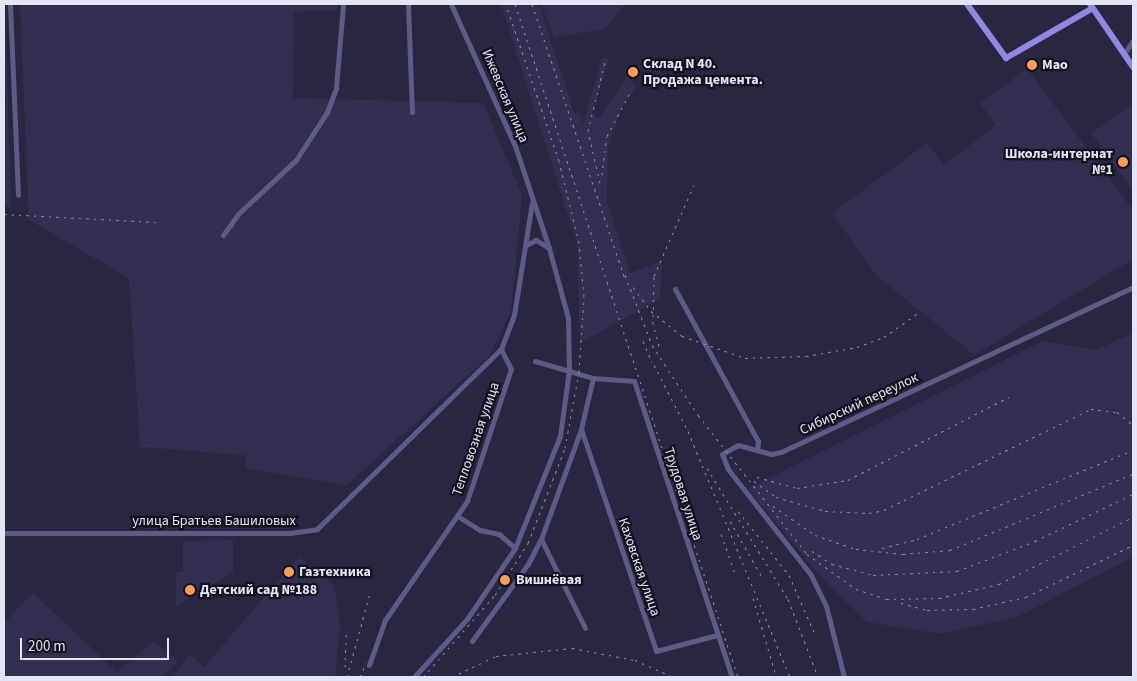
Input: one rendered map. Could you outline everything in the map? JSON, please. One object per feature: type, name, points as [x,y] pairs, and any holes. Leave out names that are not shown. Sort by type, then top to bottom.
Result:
[{"type":"main road","points":[[967,4],[1006,58],[1092,6],[1133,67]]},
{"type":"street","points":[[10,4],[18,195]]},
{"type":"street","points":[[223,235],[238,214],[296,160],[327,112],[336,88],[343,4]]},
{"type":"street","points":[[408,4],[412,112]]},
{"type":"street","name":"Ижевская улица","points":[[414,677],[467,619],[515,548],[560,436],[570,370],[568,318],[549,248],[499,108],[451,4]]},
{"type":"street","points":[[1124,54],[1133,40]]},
{"type":"street","points":[[1124,54],[1133,50]]},
{"type":"street","points":[[501,349],[514,315],[532,199]]},
{"type":"street","points":[[525,246],[536,240],[549,248]]},
{"type":"street","name":"Сибирский переулок","points":[[844,677],[826,606],[811,575],[723,461],[722,454],[731,447],[781,452],[1133,287]]},
{"type":"street","points":[[675,289],[758,441],[757,450]]},
{"type":"street","name":"Тепловозная улица","points":[[369,665],[385,620],[404,589],[459,517],[511,369],[501,349]]},
{"type":"street","name":"улица Братьев Башиловых","points":[[4,533],[308,532],[340,508],[501,349]]},
{"type":"street","name":"Трудовая улица","points":[[535,361],[593,378],[634,381],[732,677]]},
{"type":"street","points":[[472,641],[528,564],[540,540],[581,429],[593,378]]},
{"type":"street","name":"Каховская улица","points":[[581,429],[656,651],[717,635]]},
{"type":"street","points":[[459,517],[480,530],[499,534],[515,548]]},
{"type":"street","points":[[540,540],[585,628]]},
{"type":"shaded area","points":[[5,4],[11,207],[4,206]]},
{"type":"shaded area","points":[[20,4],[337,4],[337,10],[294,12],[293,98],[483,103],[522,195],[511,311],[490,355],[347,485],[246,468],[245,455],[140,447],[129,278],[29,220]]},
{"type":"shaded area","points":[[501,4],[539,4],[574,113],[579,112],[583,124],[602,58],[609,59],[592,113],[598,119],[627,77],[636,87],[622,107],[608,148],[607,202],[630,273],[662,261],[660,299],[580,343],[577,244]]},
{"type":"shaded area","points":[[541,4],[626,4],[604,29],[554,37]]},
{"type":"shaded area","points":[[1027,69],[1133,210],[1133,259],[974,355],[876,275],[832,213],[927,143],[944,165],[996,125],[980,103]]},
{"type":"shaded area","name":"Школа-интернат №1","points":[[1133,103],[1133,191],[1091,133]]},
{"type":"shaded area","points":[[1133,333],[1133,557],[1017,617],[940,634],[867,622],[823,579],[748,489],[1043,341],[1096,350]]},
{"type":"shaded area","name":"Детский сад №188","points":[[233,540],[233,572],[176,607],[176,572],[183,572],[183,541]]},
{"type":"shaded area","points":[[299,557],[334,585],[340,625],[335,677],[172,677],[190,654],[204,667]]},
{"type":"shaded area","points":[[33,593],[117,672],[154,641],[178,662],[162,677],[4,677],[4,623]]},
{"type":"railway","points":[[423,677],[495,595],[528,543],[565,448],[579,372],[584,296],[579,243],[559,161],[506,4]]},
{"type":"railway","points":[[515,4],[738,677]]},
{"type":"railway","points":[[532,4],[626,281]]},
{"type":"railway","points":[[600,183],[588,131],[605,62]]},
{"type":"railway","points":[[602,175],[607,136],[632,89]]},
{"type":"railway","points":[[659,346],[653,324],[654,276],[694,185]]},
{"type":"railway","points":[[4,214],[156,222]]},
{"type":"railway","points":[[625,275],[652,345],[698,415],[807,554],[856,589],[886,599],[939,598],[999,584],[1133,517]]},
{"type":"railway","points":[[633,287],[651,311],[682,336],[745,358],[806,356],[857,347],[884,337],[918,313]]},
{"type":"railway","points":[[643,341],[652,362]]},
{"type":"railway","points":[[654,365],[688,431],[790,677]]},
{"type":"railway","points":[[757,477],[797,488],[848,480],[1009,397]]},
{"type":"railway","points":[[754,481],[776,497],[825,511],[869,513],[884,510],[1091,409],[1117,412],[1133,425]]},
{"type":"railway","points":[[882,548],[917,539],[1133,450]]},
{"type":"railway","points":[[707,468],[788,599],[818,677]]},
{"type":"railway","points":[[773,506],[815,535],[856,549],[903,554],[950,550],[1133,474]]},
{"type":"railway","points":[[812,551],[832,564],[873,575],[957,571],[1035,541],[1133,494]]},
{"type":"railway","points":[[738,511],[789,575],[814,632]]},
{"type":"railway","points":[[730,521],[762,577]]},
{"type":"railway","points":[[721,534],[735,573]]},
{"type":"railway","points":[[901,603],[927,610],[973,609],[1026,597],[1133,545]]},
{"type":"railway","points":[[347,677],[370,593]]},
{"type":"railway","points":[[753,598],[775,672]]},
{"type":"railway","points":[[345,667],[346,632]]},
{"type":"railway","points":[[452,677],[496,656],[572,648],[635,660],[673,677]]},
{"type":"railway","points":[[360,677],[366,663]]},
{"type":"place","name":"Мао","points":[[1032,65]]},
{"type":"place","name":"Склад N 40. Продажа цемента.","points":[[633,72]]},
{"type":"place","name":"Школа-интернат №1","points":[[1123,162]]},
{"type":"place","name":"Газтехника","points":[[289,572]]},
{"type":"place","name":"Вишнёвая","points":[[505,580]]},
{"type":"place","name":"Детский сад №188","points":[[190,590]]}]
